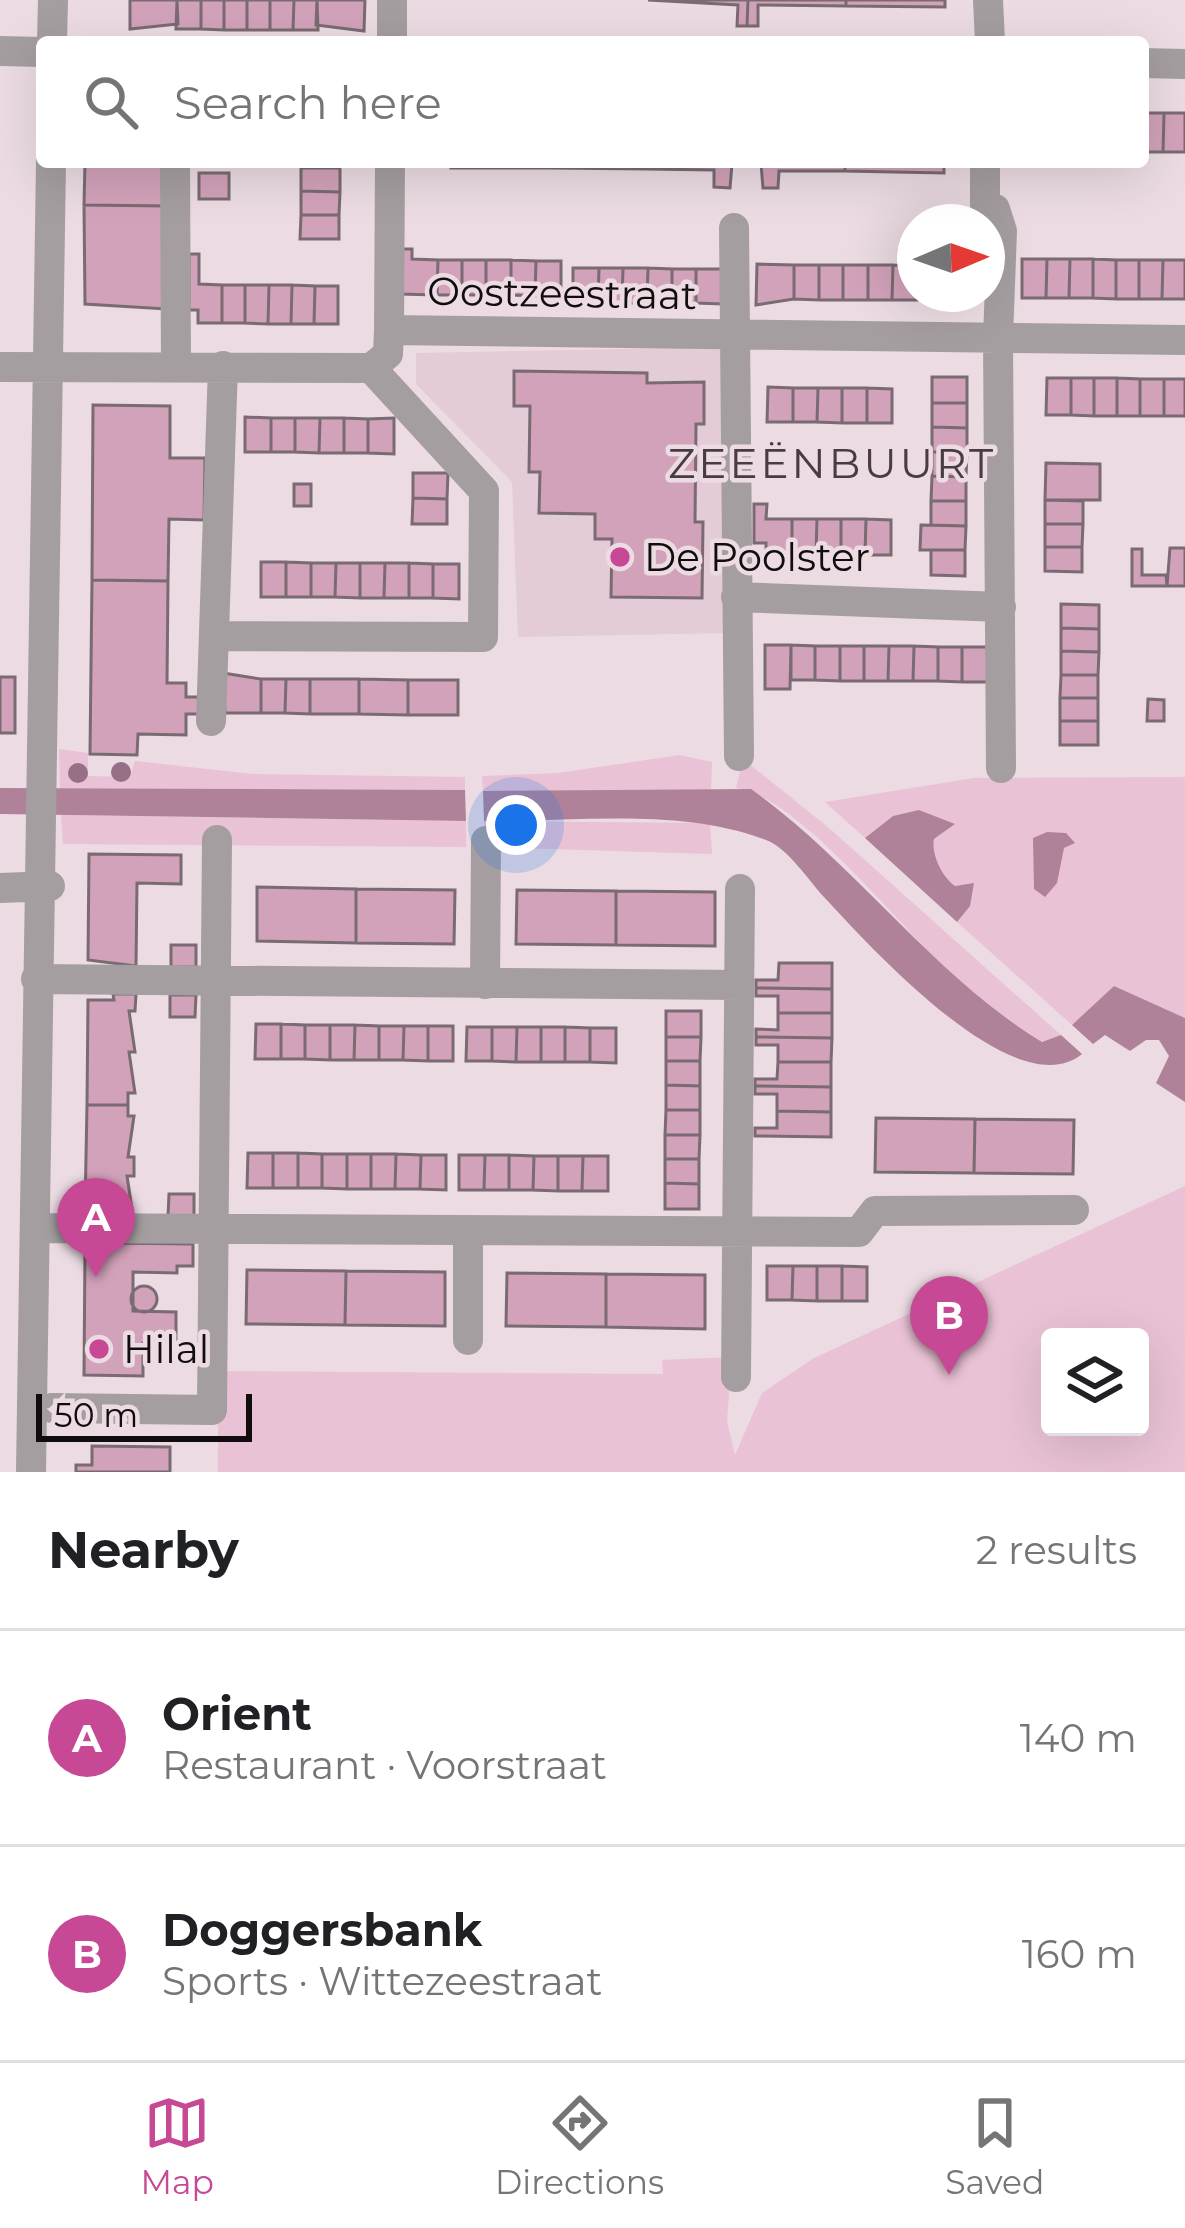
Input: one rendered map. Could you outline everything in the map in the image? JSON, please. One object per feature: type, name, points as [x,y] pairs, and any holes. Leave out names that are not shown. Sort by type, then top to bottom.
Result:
[{"type":"street","points":[[52,36],[53,0]]},
{"type":"street","points":[[392,0],[392,36]]},
{"type":"street","points":[[988,0],[990,36]]},
{"type":"street","points":[[0,51],[36,52]]},
{"type":"street","points":[[1149,63],[1185,64]]},
{"type":"street","points":[[50,1472],[46,979],[57,910],[43,885],[42,841],[51,168]]},
{"type":"street","points":[[176,168],[176,366]]},
{"type":"street","name":"Oostzeestraat","points":[[370,368],[388,354],[390,168]]},
{"type":"street","points":[[986,168],[994,218],[998,338],[1001,768]]},
{"type":"street","name":"Oostzeestraat","points":[[734,228],[739,756]]},
{"type":"street","name":"Oostzeestraat","points":[[389,330],[1185,340]]},
{"type":"street","points":[[211,721],[223,366]]},
{"type":"street","points":[[0,367],[370,368],[484,491],[483,637],[214,636]]},
{"type":"street","points":[[736,597],[1001,608]]},
{"type":"street","points":[[52,1408],[212,1410],[217,840]]},
{"type":"street","points":[[485,984],[486,841]]},
{"type":"street","points":[[0,888],[43,885]]},
{"type":"street","points":[[736,1377],[740,889]]},
{"type":"street","points":[[46,979],[739,985]]},
{"type":"street","points":[[45,1228],[860,1232],[875,1211],[1074,1210]]},
{"type":"street","points":[[31,1472],[45,1228]]},
{"type":"street","points":[[468,1230],[468,1340]]},
{"type":"shaded area","name":"De Poolster","points":[[723,347],[726,633],[518,637],[512,482],[416,384],[416,353]]},
{"type":"shaded area","points":[[59,749],[88,753],[88,776],[130,777],[135,761],[252,774],[465,777],[465,790],[60,788]]},
{"type":"shaded area","points":[[680,755],[712,762],[711,791],[483,791],[482,776],[558,773]]},
{"type":"shaded area","points":[[743,759],[829,828],[1061,1035],[1042,1042],[999,1012],[932,955],[811,832],[759,795],[736,788]]},
{"type":"shaded area","points":[[1185,777],[1185,1018],[1114,986],[1072,1025],[957,922],[973,884],[950,882],[934,851],[934,839],[954,825],[893,816],[865,838],[825,802],[974,778]]},
{"type":"shaded area","points":[[0,788],[465,790],[466,821],[0,814]]},
{"type":"shaded area","points":[[751,789],[1002,1015],[1042,1042],[1061,1035],[1082,1054],[1053,1065],[1019,1059],[982,1040],[906,981],[790,857],[766,840],[699,823],[663,820],[484,821],[483,791]]},
{"type":"shaded area","points":[[919,810],[955,824],[934,839],[934,851],[938,865],[955,886],[974,883],[970,906],[957,922],[865,838],[893,816]]},
{"type":"shaded area","points":[[61,815],[466,821],[466,847],[63,844]]},
{"type":"shaded area","points":[[484,821],[710,823],[712,854],[484,847]]},
{"type":"shaded area","points":[[1047,832],[1066,833],[1075,843],[1064,848],[1057,883],[1045,897],[1034,889],[1033,838]]},
{"type":"shaded area","points":[[1114,986],[1185,1018],[1185,1102],[1156,1083],[1169,1056],[1159,1040],[1146,1040],[1130,1051],[1105,1035],[1093,1044],[1072,1025]]},
{"type":"shaded area","points":[[1185,1186],[1185,1472],[218,1472],[218,1392],[227,1371],[663,1374],[662,1360],[732,1357],[727,1421],[735,1455],[762,1393],[814,1358]]},
{"type":"building","points":[[130,0],[177,0],[178,24],[130,29]]},
{"type":"building","points":[[177,0],[201,0],[201,29],[176,29]]},
{"type":"building","points":[[201,0],[224,0],[224,30],[201,29]]},
{"type":"building","points":[[224,0],[247,0],[247,30],[224,30]]},
{"type":"building","points":[[247,0],[270,0],[270,30],[247,30]]},
{"type":"building","points":[[270,0],[294,0],[293,30],[270,30]]},
{"type":"building","points":[[294,0],[317,0],[318,30],[293,30]]},
{"type":"building","points":[[317,0],[365,0],[364,31],[316,25]]},
{"type":"building","points":[[648,0],[748,0],[747,26],[737,26],[738,5]]},
{"type":"building","points":[[748,0],[846,0],[846,6],[758,5],[758,26],[747,26]]},
{"type":"building","points":[[846,0],[945,0],[945,7],[846,6]]},
{"type":"building","points":[[1149,113],[1164,113],[1163,152],[1149,152]]},
{"type":"building","points":[[1164,113],[1185,113],[1185,152],[1163,152]]},
{"type":"building","points":[[85,168],[168,168],[167,206],[84,205]]},
{"type":"building","points":[[301,168],[340,168],[340,192],[301,191]]},
{"type":"building","points":[[732,168],[730,188],[714,187],[714,170],[648,169]]},
{"type":"building","points":[[761,168],[845,168],[779,171],[778,188],[763,188]]},
{"type":"building","points":[[845,168],[944,168],[944,173]]},
{"type":"building","points":[[199,173],[229,173],[229,199],[199,199]]},
{"type":"building","points":[[301,191],[340,192],[339,215],[301,215]]},
{"type":"building","points":[[84,205],[167,206],[166,309],[85,304]]},
{"type":"building","points":[[301,215],[339,215],[339,239],[300,239]]},
{"type":"building","points":[[399,249],[412,249],[412,259],[438,260],[437,295],[399,294]]},
{"type":"building","points":[[189,254],[199,254],[199,284],[222,285],[222,323],[198,323],[198,310],[189,310]]},
{"type":"building","points":[[1022,259],[1047,259],[1046,298],[1022,298]]},
{"type":"building","points":[[1047,259],[1070,259],[1069,298],[1046,298]]},
{"type":"building","points":[[1070,259],[1093,259],[1093,298],[1069,298]]},
{"type":"building","points":[[1093,259],[1116,260],[1116,299],[1093,298]]},
{"type":"building","points":[[438,260],[462,260],[462,295],[437,295]]},
{"type":"building","points":[[462,260],[486,260],[486,295],[462,295]]},
{"type":"building","points":[[486,260],[511,260],[511,295],[486,295]]},
{"type":"building","points":[[511,260],[536,261],[535,296],[511,295]]},
{"type":"building","points":[[1116,260],[1139,260],[1139,299],[1116,299]]},
{"type":"building","points":[[1139,260],[1163,260],[1162,299],[1139,299]]},
{"type":"building","points":[[1163,260],[1185,260],[1185,299],[1162,299]]},
{"type":"building","points":[[536,261],[561,261],[561,295],[535,296]]},
{"type":"building","points":[[757,264],[794,265],[794,299],[756,305]]},
{"type":"building","points":[[794,265],[819,265],[819,300],[794,299]]},
{"type":"building","points":[[819,265],[843,265],[843,300],[819,300]]},
{"type":"building","points":[[843,265],[868,265],[868,300],[843,300]]},
{"type":"building","points":[[868,265],[893,265],[892,300],[868,300]]},
{"type":"building","points":[[893,265],[897,265],[897,300],[892,300]]},
{"type":"building","points":[[573,268],[599,268],[598,302],[573,302]]},
{"type":"building","points":[[599,268],[623,268],[622,303],[598,302]]},
{"type":"building","points":[[623,268],[648,268],[647,303],[622,303]]},
{"type":"building","points":[[648,268],[672,269],[672,303],[647,303]]},
{"type":"building","points":[[672,269],[696,269],[696,303],[672,303]]},
{"type":"building","points":[[696,269],[722,269],[722,304],[696,303]]},
{"type":"building","points":[[222,285],[245,285],[245,323],[222,323]]},
{"type":"building","points":[[245,285],[269,285],[268,324],[245,323]]},
{"type":"building","points":[[269,285],[292,285],[291,324],[268,324]]},
{"type":"building","points":[[292,285],[315,286],[314,324],[291,324]]},
{"type":"building","points":[[315,286],[338,286],[338,324],[314,324]]},
{"type":"building","points":[[514,371],[647,373],[647,383],[704,382],[704,424],[696,424],[695,522],[703,522],[702,598],[611,597],[612,539],[595,539],[595,514],[539,513],[540,472],[529,472],[530,406],[514,406]]},
{"type":"building","points":[[932,377],[967,377],[967,403],[932,403]]},
{"type":"building","points":[[1047,378],[1071,378],[1071,415],[1046,415]]},
{"type":"building","points":[[1071,378],[1094,378],[1094,416],[1071,415]]},
{"type":"building","points":[[1094,378],[1117,378],[1117,416],[1094,416]]},
{"type":"building","points":[[1117,378],[1140,379],[1140,416],[1117,416]]},
{"type":"building","points":[[1140,379],[1164,379],[1164,416],[1140,416]]},
{"type":"building","points":[[1164,379],[1185,379],[1185,416],[1164,416]]},
{"type":"building","points":[[768,387],[793,388],[793,422],[767,422]]},
{"type":"building","points":[[793,388],[818,388],[817,422],[793,422]]},
{"type":"building","points":[[818,388],[842,388],[842,423],[817,422]]},
{"type":"building","points":[[842,388],[867,388],[867,423],[842,423]]},
{"type":"building","points":[[867,388],[892,389],[892,423],[867,423]]},
{"type":"building","points":[[932,403],[967,403],[967,428],[932,427]]},
{"type":"building","points":[[93,405],[170,406],[170,458],[205,458],[204,520],[169,519],[168,581],[92,580]]},
{"type":"building","points":[[245,417],[271,418],[271,452],[245,452]]},
{"type":"building","points":[[271,418],[295,418],[295,452],[271,452]]},
{"type":"building","points":[[295,418],[320,418],[319,453],[295,452]]},
{"type":"building","points":[[320,418],[344,418],[344,453],[319,453]]},
{"type":"building","points":[[344,418],[368,419],[368,453],[344,453]]},
{"type":"building","points":[[394,418],[394,454],[368,453],[368,419]]},
{"type":"building","points":[[932,427],[967,428],[967,452],[932,452]]},
{"type":"building","points":[[932,452],[967,452],[966,477],[932,476]]},
{"type":"building","points":[[1046,463],[1100,464],[1100,500],[1045,500]]},
{"type":"building","points":[[413,473],[448,473],[447,499],[413,498]]},
{"type":"building","points":[[932,476],[966,477],[966,501],[931,501]]},
{"type":"building","points":[[294,484],[311,484],[311,506],[294,506]]},
{"type":"building","points":[[413,498],[447,499],[447,524],[412,524]]},
{"type":"building","points":[[1045,500],[1083,501],[1083,524],[1045,524]]},
{"type":"building","points":[[931,501],[966,501],[966,526],[931,525]]},
{"type":"building","points":[[754,504],[767,504],[766,519],[792,519],[792,554],[766,553],[766,543],[754,543]]},
{"type":"building","points":[[792,519],[817,519],[816,554],[792,554]]},
{"type":"building","points":[[817,519],[841,519],[841,554],[816,554]]},
{"type":"building","points":[[841,519],[866,519],[865,555],[841,554]]},
{"type":"building","points":[[866,519],[891,520],[891,555],[865,555]]},
{"type":"building","points":[[1045,524],[1083,524],[1082,547],[1045,547]]},
{"type":"building","points":[[921,525],[966,526],[965,550],[920,550]]},
{"type":"building","points":[[1045,547],[1082,547],[1082,572],[1045,571]]},
{"type":"building","points":[[1170,548],[1185,548],[1185,586],[1167,586]]},
{"type":"building","points":[[1132,549],[1142,549],[1142,575],[1166,575],[1167,586],[1132,586]]},
{"type":"building","points":[[931,550],[965,550],[965,576],[931,575]]},
{"type":"building","points":[[261,562],[286,562],[286,597],[261,597]]},
{"type":"building","points":[[286,562],[311,563],[311,597],[286,597]]},
{"type":"building","points":[[311,563],[336,563],[335,597],[311,597]]},
{"type":"building","points":[[336,563],[360,563],[360,598],[335,597]]},
{"type":"building","points":[[360,563],[385,563],[384,598],[360,598]]},
{"type":"building","points":[[385,563],[409,563],[409,598],[384,598]]},
{"type":"building","points":[[409,563],[433,564],[433,598],[409,598]]},
{"type":"building","points":[[433,564],[459,564],[459,599],[433,598]]},
{"type":"building","points":[[92,580],[168,581],[167,683],[186,683],[186,697],[200,697],[199,714],[186,714],[186,735],[138,734],[137,755],[90,754]]},
{"type":"building","points":[[1061,604],[1099,605],[1099,629],[1061,628]]},
{"type":"building","points":[[1061,628],[1099,629],[1099,652],[1061,651]]},
{"type":"building","points":[[765,645],[791,645],[790,689],[765,689]]},
{"type":"building","points":[[791,645],[815,646],[815,680],[791,680]]},
{"type":"building","points":[[815,646],[840,646],[840,681],[815,680]]},
{"type":"building","points":[[840,646],[864,646],[864,681],[840,681]]},
{"type":"building","points":[[864,646],[889,646],[888,681],[864,681]]},
{"type":"building","points":[[889,646],[914,646],[913,681],[888,681]]},
{"type":"building","points":[[914,646],[938,647],[938,681],[913,681]]},
{"type":"building","points":[[938,647],[962,647],[962,682],[938,681]]},
{"type":"building","points":[[962,647],[988,647],[988,682],[962,682]]},
{"type":"building","points":[[1061,651],[1099,652],[1098,675],[1061,675]]},
{"type":"building","points":[[223,673],[261,679],[261,713],[225,713]]},
{"type":"building","points":[[1061,675],[1098,675],[1098,698],[1060,698]]},
{"type":"building","points":[[0,677],[15,677],[15,733],[0,733]]},
{"type":"building","points":[[261,679],[286,679],[285,713],[261,713]]},
{"type":"building","points":[[286,679],[310,679],[310,714],[285,713]]},
{"type":"building","points":[[310,679],[359,679],[359,714],[310,714]]},
{"type":"building","points":[[359,679],[408,680],[408,715],[359,714]]},
{"type":"building","points":[[408,680],[458,680],[458,715],[408,715]]},
{"type":"building","points":[[1060,698],[1098,698],[1098,721],[1060,721]]},
{"type":"building","points":[[1148,699],[1164,700],[1164,721],[1147,721]]},
{"type":"building","points":[[1060,721],[1098,721],[1098,745],[1060,745]]},
{"type":"building","points":[[89,854],[181,855],[181,884],[137,883],[136,966],[88,960]]},
{"type":"building","points":[[257,887],[356,889],[356,943],[257,941]]},
{"type":"building","points":[[356,889],[455,890],[454,944],[356,943]]},
{"type":"building","points":[[517,890],[616,891],[616,945],[516,944]]},
{"type":"building","points":[[616,891],[715,892],[715,946],[616,945]]},
{"type":"building","points":[[171,945],[196,945],[196,967],[171,967]]},
{"type":"building","points":[[779,963],[832,963],[832,989],[756,988],[756,980],[778,980]]},
{"type":"building","points":[[756,988],[832,989],[832,1013],[778,1013],[778,996],[756,996]]},
{"type":"building","points":[[113,994],[136,994],[135,1011],[129,1011],[135,1093],[128,1093],[128,1105],[87,1105],[88,1000],[114,1000]]},
{"type":"building","points":[[170,995],[196,995],[195,1017],[170,1017]]},
{"type":"building","points":[[666,1011],[701,1011],[701,1037],[666,1037]]},
{"type":"building","points":[[778,1013],[832,1013],[832,1038],[756,1037],[756,1029],[778,1030]]},
{"type":"building","points":[[256,1024],[281,1024],[281,1059],[255,1059]]},
{"type":"building","points":[[281,1024],[305,1025],[305,1059],[281,1059]]},
{"type":"building","points":[[305,1025],[330,1025],[330,1060],[305,1059]]},
{"type":"building","points":[[330,1025],[355,1025],[354,1060],[330,1060]]},
{"type":"building","points":[[355,1025],[379,1026],[379,1060],[354,1060]]},
{"type":"building","points":[[379,1026],[404,1026],[403,1060],[379,1060]]},
{"type":"building","points":[[404,1026],[428,1026],[428,1061],[403,1060]]},
{"type":"building","points":[[428,1026],[453,1026],[453,1061],[428,1061]]},
{"type":"building","points":[[467,1027],[492,1027],[492,1061],[466,1061]]},
{"type":"building","points":[[492,1027],[517,1027],[516,1062],[492,1061]]},
{"type":"building","points":[[517,1027],[541,1027],[541,1062],[516,1062]]},
{"type":"building","points":[[541,1027],[565,1027],[565,1062],[541,1062]]},
{"type":"building","points":[[565,1027],[590,1028],[590,1062],[565,1062]]},
{"type":"building","points":[[590,1028],[616,1028],[616,1063],[590,1062]]},
{"type":"building","points":[[666,1037],[701,1037],[700,1061],[666,1061]]},
{"type":"building","points":[[756,1037],[832,1038],[831,1062],[778,1062],[778,1045],[756,1045]]},
{"type":"building","points":[[666,1061],[700,1061],[700,1086],[666,1085]]},
{"type":"building","points":[[778,1062],[831,1062],[831,1087],[755,1086],[755,1079],[777,1079]]},
{"type":"building","points":[[666,1085],[700,1086],[700,1110],[666,1110]]},
{"type":"building","points":[[755,1086],[831,1087],[831,1112],[777,1111],[777,1094],[755,1094]]},
{"type":"building","points":[[87,1105],[128,1105],[128,1116],[134,1116],[128,1157],[134,1157],[134,1176],[127,1176],[133,1215],[85,1209]]},
{"type":"building","points":[[666,1110],[700,1110],[700,1135],[665,1135]]},
{"type":"building","points":[[777,1111],[831,1112],[831,1137],[755,1136],[755,1128],[777,1128]]},
{"type":"building","points":[[876,1118],[975,1119],[974,1173],[875,1172]]},
{"type":"building","points":[[975,1119],[1074,1120],[1073,1174],[974,1173]]},
{"type":"building","points":[[665,1135],[700,1135],[699,1159],[665,1159]]},
{"type":"building","points":[[248,1153],[273,1153],[273,1188],[247,1188]]},
{"type":"building","points":[[273,1153],[298,1153],[298,1188],[273,1188]]},
{"type":"building","points":[[298,1153],[322,1154],[322,1188],[298,1188]]},
{"type":"building","points":[[322,1154],[347,1154],[347,1189],[322,1188]]},
{"type":"building","points":[[347,1154],[371,1154],[371,1189],[347,1189]]},
{"type":"building","points":[[371,1154],[396,1154],[395,1189],[371,1189]]},
{"type":"building","points":[[396,1154],[421,1155],[420,1189],[395,1189]]},
{"type":"building","points":[[421,1155],[446,1155],[446,1190],[420,1189]]},
{"type":"building","points":[[459,1155],[485,1155],[484,1190],[459,1190]]},
{"type":"building","points":[[485,1155],[509,1155],[509,1190],[484,1190]]},
{"type":"building","points":[[509,1155],[534,1156],[533,1190],[509,1190]]},
{"type":"building","points":[[534,1156],[558,1156],[558,1191],[533,1190]]},
{"type":"building","points":[[558,1156],[583,1156],[582,1191],[558,1191]]},
{"type":"building","points":[[583,1156],[608,1156],[608,1191],[582,1191]]},
{"type":"building","points":[[665,1159],[699,1159],[699,1184],[665,1183]]},
{"type":"building","points":[[665,1183],[699,1184],[699,1209],[665,1209]]},
{"type":"building","points":[[169,1194],[194,1194],[194,1216],[168,1216]]},
{"type":"building","points":[[100,1243],[193,1244],[193,1266],[177,1266],[177,1273],[133,1272],[133,1311],[176,1312],[176,1343],[143,1343],[143,1376],[84,1375],[85,1249],[100,1249]]},
{"type":"building","points":[[767,1266],[793,1266],[792,1300],[767,1300]]},
{"type":"building","points":[[793,1266],[817,1266],[817,1301],[792,1300]]},
{"type":"building","points":[[817,1266],[842,1266],[842,1301],[817,1301]]},
{"type":"building","points":[[842,1266],[867,1267],[867,1301],[842,1301]]},
{"type":"building","points":[[247,1270],[346,1271],[345,1325],[246,1324]]},
{"type":"building","points":[[346,1271],[445,1272],[445,1326],[345,1325]]},
{"type":"building","points":[[507,1273],[606,1274],[606,1327],[506,1326]]},
{"type":"building","points":[[606,1274],[705,1275],[705,1329],[606,1327]]},
{"type":"building","points":[[144,1286],[157,1299],[144,1312],[131,1299]]},
{"type":"building","points":[[92,1446],[170,1447],[170,1472],[76,1472],[76,1465],[92,1465]]},
{"type":"place","name":"De Poolster","points":[[620,557]]},
{"type":"place","name":"Orient","points":[[96,1277]]},
{"type":"place","name":"Hilal","points":[[99,1349]]},
{"type":"place","name":"Doggersbank","points":[[949,1375]]},
{"type":"district","name":"ZEEËNBUURT","points":[[832,463]]}]
